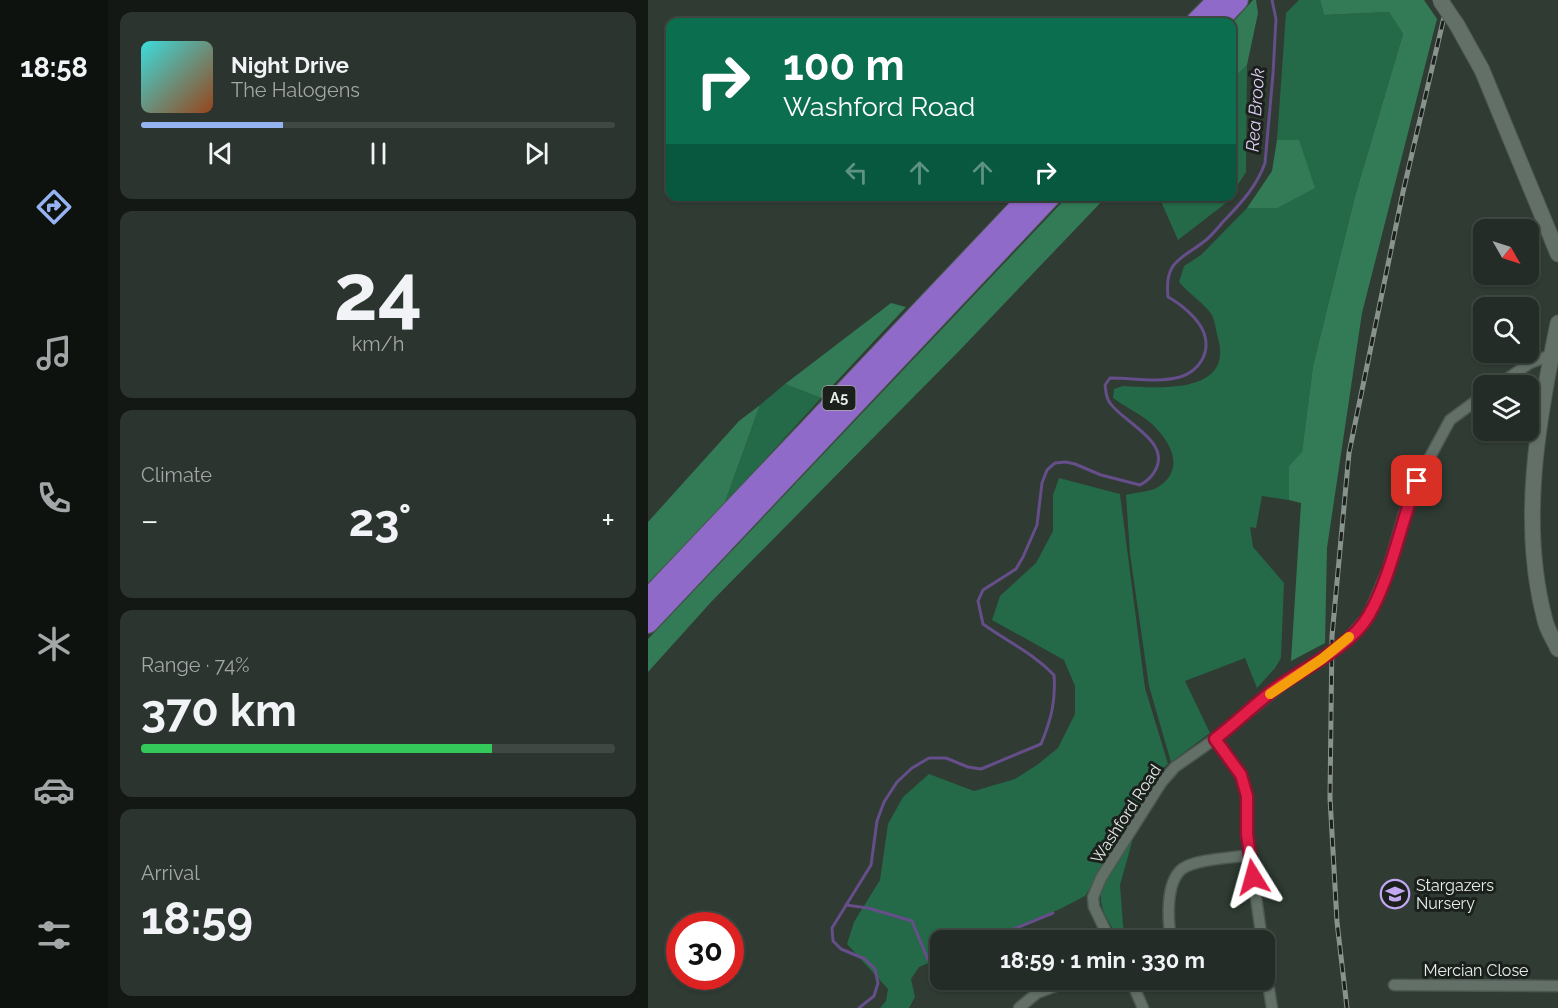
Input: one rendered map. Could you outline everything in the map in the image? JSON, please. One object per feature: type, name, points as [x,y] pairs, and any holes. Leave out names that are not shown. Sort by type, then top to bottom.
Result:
[{"type":"highway","points":[[1200,18],[1218,0]]},
{"type":"highway","points":[[1221,18],[1238,0]]},
{"type":"highway","name":"A5","points":[[648,598],[1025,201]]},
{"type":"highway","name":"A5","points":[[648,623],[1046,201]]},
{"type":"street","points":[[1440,0],[1482,70],[1558,254]]},
{"type":"street","points":[[1558,323],[1551,355],[1534,474],[1533,525],[1536,574],[1545,622],[1558,649]]},
{"type":"street","points":[[1513,375],[1530,363],[1551,355]]},
{"type":"street","name":"Washford Road","points":[[1105,930],[1094,907],[1093,897],[1096,888],[1169,772],[1215,739],[1278,688],[1345,642],[1368,616],[1388,569],[1404,514],[1417,481],[1450,420],[1473,403]]},
{"type":"street","points":[[1215,739],[1241,775],[1247,796],[1247,834],[1261,930]]},
{"type":"street","points":[[1170,930],[1168,913],[1174,880],[1181,870],[1198,863],[1250,855]]},
{"type":"street","name":"Mercian Close","points":[[1394,985],[1558,986]]},
{"type":"street","points":[[1019,1008],[1037,993],[1045,990]]},
{"type":"street","points":[[1135,990],[1143,1008]]},
{"type":"street","points":[[1269,990],[1272,1008]]},
{"type":"green space","points":[[1253,0],[1256,0],[1258,13],[1247,65],[1236,76],[1236,19]]},
{"type":"green space","points":[[1299,0],[1320,0],[1324,15],[1389,12],[1403,34],[1355,196],[1313,366],[1302,453],[1289,466],[1289,500],[1262,496],[1256,528],[1250,527],[1253,547],[1284,583],[1281,658],[1257,688],[1245,658],[1185,681],[1210,733],[1171,762],[1149,686],[1130,554],[1126,495],[1155,489],[1167,480],[1172,472],[1173,456],[1165,439],[1152,424],[1113,398],[1114,389],[1123,386],[1173,387],[1190,384],[1204,379],[1215,370],[1220,357],[1213,317],[1179,282],[1184,266],[1201,255],[1247,208],[1277,208],[1299,140],[1277,140],[1286,13]]},
{"type":"green space","points":[[1320,0],[1424,0],[1437,19],[1362,313],[1327,548],[1325,643],[1291,661],[1301,503],[1289,500],[1289,466],[1302,452],[1313,366],[1355,196],[1403,34],[1389,12],[1324,15]]},
{"type":"green space","points":[[1247,65],[1246,172],[1236,188],[1236,76]]},
{"type":"green space","points":[[1277,140],[1299,140],[1315,188],[1277,208],[1247,208],[1272,171]]},
{"type":"green space","points":[[1063,201],[1102,201],[959,351],[712,601],[648,672],[648,639]]},
{"type":"green space","points":[[1161,201],[1227,201],[1226,203],[1178,240]]},
{"type":"green space","points":[[891,303],[906,307],[821,398],[785,384]]},
{"type":"green space","points":[[785,384],[821,398],[724,505],[760,405]]},
{"type":"green space","points":[[760,405],[724,505],[648,583],[648,522],[739,421]]},
{"type":"green space","points":[[1059,478],[1120,494],[1145,688],[1168,764],[1161,770],[1150,793],[1085,896],[1060,909],[1008,930],[930,930],[930,962],[919,967],[911,979],[915,997],[909,1008],[880,1008],[886,1001],[888,989],[847,944],[854,922],[880,880],[888,824],[903,797],[929,774],[974,791],[1015,779],[1058,748],[1075,714],[1075,686],[1064,660],[992,620],[1000,596],[1036,563],[1053,531],[1053,495]]},
{"type":"green space","points":[[1130,841],[1132,842],[1120,885],[1124,930],[1114,930],[1104,913],[1101,899],[1103,883]]},
{"type":"waterway","name":"Rea Brook","points":[[859,1008],[874,996],[878,983],[875,969],[865,959],[841,949],[833,941],[832,928],[871,865],[877,821],[884,802],[897,782],[912,768],[929,758],[946,758],[968,767],[981,769],[1041,744],[1050,718],[1054,675],[1029,654],[983,624],[978,601],[983,590],[1016,569],[1023,557],[1037,525],[1042,483],[1047,470],[1055,463],[1075,464],[1101,475],[1140,485],[1150,478],[1156,469],[1159,459],[1157,450],[1151,441],[1109,401],[1105,385],[1110,378],[1171,379],[1187,374],[1202,360],[1206,347],[1204,333],[1189,312],[1168,297],[1169,275],[1177,261],[1208,238],[1241,202],[1257,180],[1265,163],[1276,19],[1272,0]]},
{"type":"waterway","points":[[846,905],[868,908],[912,921],[930,960]]},
{"type":"waterway","points":[[1008,930],[1053,913]]},
{"type":"railway","points":[[1347,1008],[1337,922],[1330,798],[1332,636],[1349,453],[1403,192],[1448,0]]},
{"type":"slow traffic","points":[[1270,694],[1322,659],[1349,637]]},
{"type":"place","name":"Stargazers Nursery","points":[[1395,894]]},
{"type":"route","points":[[1253,877],[1247,834],[1247,796],[1241,775],[1215,739],[1278,688],[1345,642],[1368,616],[1388,569],[1404,514],[1417,481]]}]
